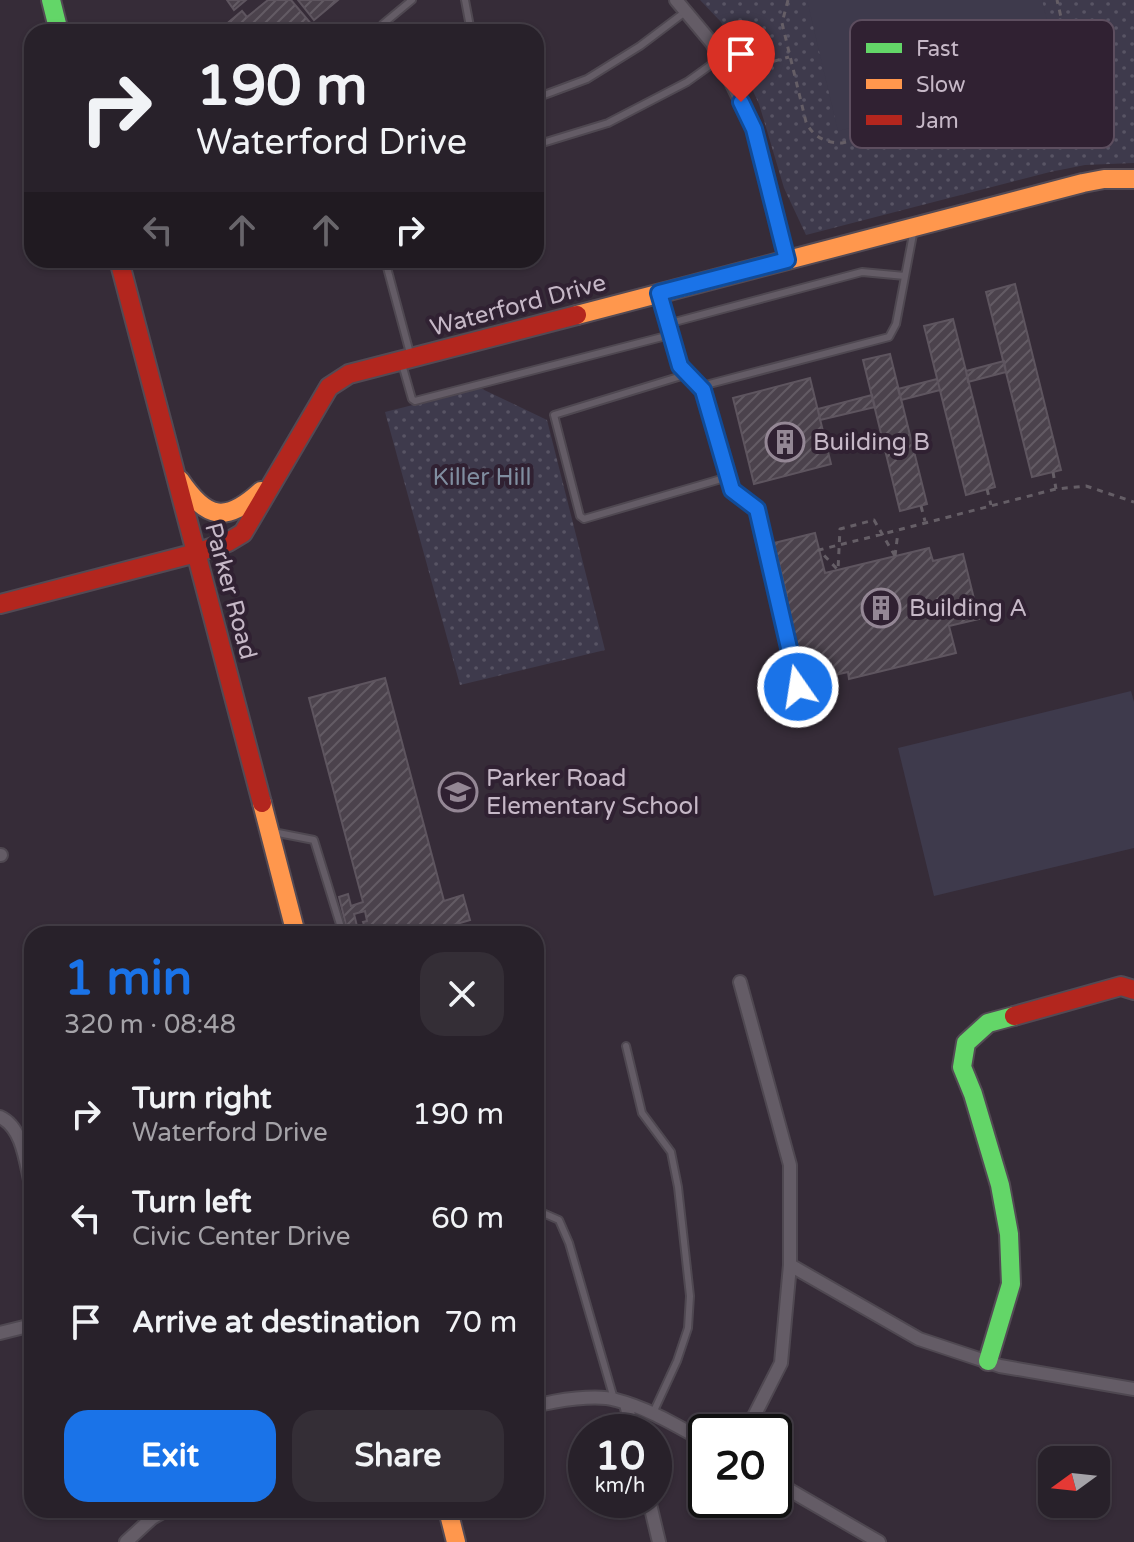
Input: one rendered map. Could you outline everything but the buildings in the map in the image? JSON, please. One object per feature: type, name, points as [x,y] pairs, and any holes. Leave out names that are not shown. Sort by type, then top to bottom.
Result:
[{"type":"street","points":[[51,0],[57,24]]},
{"type":"street","points":[[676,0],[712,43],[754,129],[787,260]]},
{"type":"street","name":"Waterford Drive","points":[[1,601],[196,553],[228,542],[243,533],[329,387],[349,374],[1083,183],[1134,179]]},
{"type":"street","name":"Parker Road","points":[[121,268],[294,926]]},
{"type":"street","points":[[175,471],[189,494],[204,507],[218,513],[236,511],[270,484]]},
{"type":"street","points":[[740,982],[790,1165],[790,1265],[781,1363],[755,1414]]},
{"type":"street","points":[[988,1361],[1011,1284],[1009,1234],[1000,1185],[962,1067],[966,1043],[988,1023],[1121,986],[1134,990]]},
{"type":"street","points":[[3,1118],[18,1136],[24,1159]]},
{"type":"street","points":[[790,1265],[919,1339],[988,1361],[1134,1389]]},
{"type":"street","points":[[0,1333],[24,1327]]},
{"type":"street","points":[[620,1401],[625,1414]]},
{"type":"street","points":[[544,1404],[620,1401],[653,1413],[688,1432]]},
{"type":"street","points":[[792,1491],[879,1542]]},
{"type":"street","points":[[126,1542],[146,1518]]},
{"type":"street","points":[[450,1518],[456,1542]]},
{"type":"street","points":[[653,1518],[659,1542]]},
{"type":"lane","points":[[383,24],[412,0]]},
{"type":"lane","points":[[465,0],[470,24]]},
{"type":"lane","points":[[544,95],[587,79],[640,46],[685,12]]},
{"type":"lane","points":[[544,143],[608,123],[687,82],[719,59]]},
{"type":"lane","points":[[698,387],[889,337],[896,324],[914,227]]},
{"type":"lane","points":[[387,268],[412,399],[415,401],[670,335]]},
{"type":"lane","points":[[667,324],[862,272],[905,276]]},
{"type":"lane","points":[[659,293],[680,366],[703,390],[732,490],[757,509],[798,687]]},
{"type":"lane","points":[[688,374],[554,415],[580,516],[584,519],[728,477]]},
{"type":"lane","points":[[269,831],[314,840],[341,926]]},
{"type":"lane","points":[[626,1046],[642,1113],[671,1152],[690,1296],[688,1328],[653,1413]]},
{"type":"lane","points":[[544,1213],[559,1220],[569,1243],[620,1401]]},
{"type":"path","points":[[788,0],[782,23],[810,131],[832,143],[850,141]]},
{"type":"path","points":[[1057,0],[1062,20]]},
{"type":"path","points":[[727,74],[789,57]]},
{"type":"path","points":[[1053,472],[1056,489]]},
{"type":"path","points":[[898,530],[895,556],[883,534],[874,520],[840,529],[838,545],[838,570],[819,550],[838,545],[883,534],[898,530],[1056,489],[1086,486],[1134,502]]},
{"type":"path","points":[[987,489],[991,506]]},
{"type":"path","points":[[921,506],[925,523]]},
{"type":"green space","points":[[700,0],[1134,0],[1134,163],[1085,165],[1050,172],[806,235],[784,188],[759,104],[721,22]]},
{"type":"green space","points":[[807,0],[1042,0],[1047,20],[850,20],[850,128],[838,131]]},
{"type":"green space","name":"Killer Hill","points":[[480,388],[547,420],[605,650],[460,685],[385,412]]},
{"type":"green space","points":[[1131,691],[1134,702],[1134,848],[934,896],[898,748]]},
{"type":"traffic: fast","points":[[51,0],[57,24]]},
{"type":"traffic: fast","points":[[988,1361],[1011,1284],[1009,1234],[1000,1185],[962,1067],[966,1043],[988,1023],[1014,1016]]},
{"type":"traffic: slow","points":[[577,315],[1083,183],[1134,179]]},
{"type":"traffic: slow","points":[[180,480],[199,503],[218,512],[237,508],[261,491]]},
{"type":"traffic: slow","points":[[262,803],[294,926]]},
{"type":"traffic: slow","points":[[450,1518],[456,1542]]},
{"type":"traffic: jam","points":[[121,268],[262,803]]},
{"type":"traffic: jam","points":[[0,604],[196,553],[228,542],[243,533],[329,387],[349,374],[577,315]]},
{"type":"traffic: jam","points":[[1014,1016],[1121,986],[1134,990]]},
{"type":"place","name":"Building B","points":[[785,442]]},
{"type":"place","name":"Building A","points":[[881,608]]},
{"type":"place","name":"Parker Road Elementary School","points":[[458,792]]},
{"type":"route","points":[[741,102],[754,129],[787,260],[659,293],[680,366],[703,390],[732,490],[757,509],[798,687]]}]
